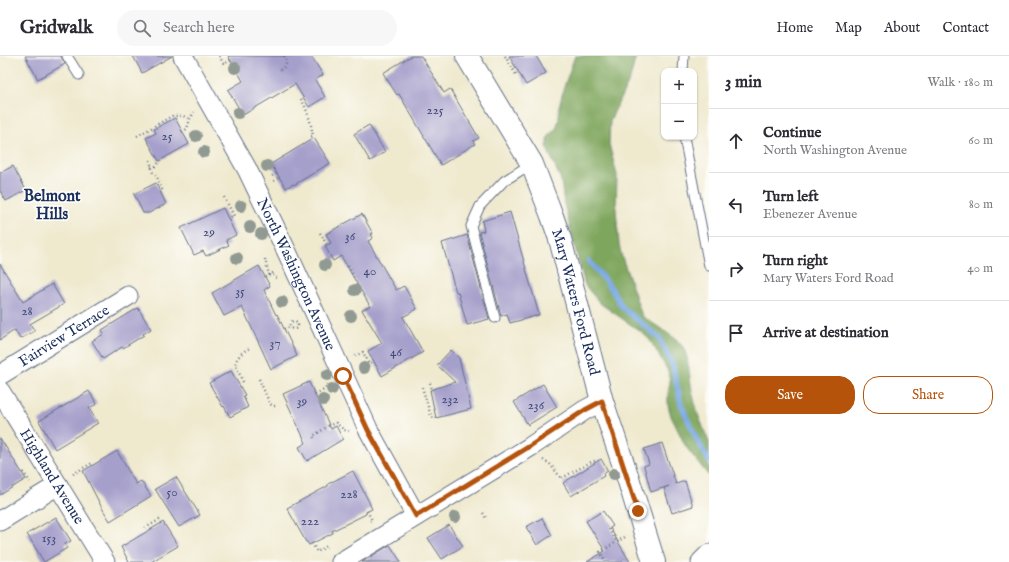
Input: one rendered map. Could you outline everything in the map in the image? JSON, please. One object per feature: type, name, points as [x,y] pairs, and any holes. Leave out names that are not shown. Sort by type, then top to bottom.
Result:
[{"type":"street","name":"North Washington Avenue","points":[[183,56],[247,169],[287,252],[365,423],[416,516]]},
{"type":"street","name":"Mary Waters Ford Road","points":[[467,56],[532,164],[544,194],[560,239],[602,401],[654,562]]},
{"type":"street","name":"Fairview Terrace","points":[[0,375],[128,296]]},
{"type":"street","name":"Highland Avenue","points":[[0,391],[63,481],[105,562]]},
{"type":"street","points":[[341,562],[530,446],[585,410],[602,401]]},
{"type":"street","points":[[0,521],[63,481]]},
{"type":"street","points":[[701,562],[709,554]]},
{"type":"lane","points":[[67,56],[78,75]]},
{"type":"lane","points":[[683,68],[684,56]]},
{"type":"lane","points":[[685,140],[709,266]]},
{"type":"lane","points":[[495,318],[471,226],[480,206],[499,186],[504,181],[532,164]]},
{"type":"path","points":[[219,56],[224,64],[233,59]]},
{"type":"path","points":[[280,70],[286,65],[284,56]]},
{"type":"path","points":[[505,56],[517,76]]},
{"type":"path","points":[[301,99],[307,109],[313,136],[310,137]]},
{"type":"path","points":[[137,136],[172,116],[183,116],[190,119]]},
{"type":"path","points":[[150,160],[152,173],[157,177],[163,192]]},
{"type":"path","points":[[151,167],[156,166],[160,162]]},
{"type":"path","points":[[224,197],[234,216],[228,218]]},
{"type":"path","points":[[320,233],[327,245]]},
{"type":"path","points":[[265,259],[269,275],[276,277],[279,283]]},
{"type":"path","points":[[348,266],[354,277]]},
{"type":"path","points":[[284,329],[290,327]]},
{"type":"path","points":[[243,382],[235,364],[240,356],[250,348]]},
{"type":"path","points":[[369,364],[374,362]]},
{"type":"path","points":[[259,379],[270,404],[276,406]]},
{"type":"path","points":[[430,383],[432,389]]},
{"type":"path","points":[[422,387],[432,418],[435,418]]},
{"type":"path","points":[[314,438],[313,436],[330,425],[336,423],[344,430],[350,432],[365,423]]},
{"type":"path","points":[[542,460],[549,463],[562,479],[591,462],[596,462]]},
{"type":"path","points":[[63,481],[92,463]]},
{"type":"path","points":[[23,472],[29,481]]},
{"type":"path","points":[[366,523],[372,520],[367,511]]},
{"type":"path","points":[[483,513],[486,518]]},
{"type":"path","points":[[145,528],[161,519]]},
{"type":"path","points":[[604,559],[600,552],[643,526]]},
{"type":"path","points":[[609,529],[617,542]]},
{"type":"path","points":[[312,543],[317,552],[327,546]]},
{"type":"green space","points":[[575,56],[636,56],[630,79],[610,121],[609,144],[617,175],[616,209],[619,244],[642,316],[676,339],[683,347],[687,357],[697,412],[709,442],[709,475],[686,447],[671,416],[668,405],[670,382],[668,371],[649,339],[601,304],[585,285],[564,204],[561,180],[547,148],[548,137],[556,129],[559,119],[559,107]]},
{"type":"building","points":[[25,56],[61,56],[65,64],[38,79]]},
{"type":"building","points":[[133,56],[172,56],[142,73]]},
{"type":"building","points":[[228,56],[311,56],[323,75],[315,80],[325,97],[309,107],[295,84],[243,115],[228,90],[243,81]]},
{"type":"building","points":[[411,56],[421,56],[444,93],[450,89],[479,138],[473,141],[475,144],[441,165],[399,94],[397,95],[383,73]]},
{"type":"building","points":[[509,56],[536,56],[546,73],[526,85]]},
{"type":"building","points":[[175,118],[189,144],[159,161],[146,138],[156,133],[154,129]]},
{"type":"building","points":[[369,125],[385,152],[370,161],[354,134]]},
{"type":"building","points":[[314,138],[330,163],[294,185],[293,184],[286,188],[271,164]]},
{"type":"building","points":[[13,166],[26,190],[6,201],[0,190],[0,173]]},
{"type":"building","points":[[156,183],[166,204],[149,213],[143,213],[134,194]]},
{"type":"building","points":[[223,208],[236,235],[226,240],[229,245],[206,256],[203,251],[194,255],[181,228]]},
{"type":"building","points":[[510,212],[539,315],[510,323],[507,314],[501,316],[479,232],[484,231],[482,221]]},
{"type":"building","points":[[362,214],[373,234],[371,234],[373,238],[368,241],[396,290],[404,286],[417,309],[403,317],[423,352],[382,376],[368,351],[382,343],[362,310],[370,306],[341,256],[333,261],[325,246],[331,243],[326,234]]},
{"type":"building","points":[[467,235],[489,319],[467,325],[442,243]]},
{"type":"building","points":[[0,264],[23,302],[52,284],[64,304],[30,324],[35,331],[20,339],[15,330],[0,340]]},
{"type":"building","points":[[259,266],[270,286],[264,290],[297,356],[271,369],[242,307],[224,316],[212,293]]},
{"type":"building","points":[[138,308],[151,329],[143,334],[144,335],[103,359],[92,341],[104,334],[102,330]]},
{"type":"building","points":[[451,350],[459,358],[471,409],[436,418],[430,390],[455,382],[437,365]]},
{"type":"building","points":[[231,371],[245,395],[243,396],[248,407],[230,417],[209,383]]},
{"type":"building","points":[[309,382],[331,429],[336,426],[343,439],[307,461],[299,447],[306,443],[283,394]]},
{"type":"building","points":[[543,384],[557,407],[528,425],[514,402]]},
{"type":"building","points":[[89,391],[97,404],[89,408],[98,423],[55,449],[39,421]]},
{"type":"building","points":[[0,438],[26,479],[0,495]]},
{"type":"building","points":[[662,443],[676,484],[685,481],[693,506],[672,513],[664,488],[669,486],[651,492],[644,466],[649,464],[644,449]]},
{"type":"building","points":[[117,451],[136,484],[141,481],[151,496],[110,521],[83,471]]},
{"type":"building","points":[[601,459],[608,471],[603,474],[604,476],[571,496],[563,483]]},
{"type":"building","points":[[353,471],[372,509],[366,512],[366,514],[332,531],[333,533],[309,545],[287,508]]},
{"type":"building","points":[[176,477],[200,515],[179,527],[155,489]]},
{"type":"building","points":[[603,511],[613,526],[610,528],[630,562],[587,562],[605,551],[586,521]]},
{"type":"building","points":[[56,517],[71,541],[65,544],[67,548],[44,562],[27,534]]},
{"type":"building","points":[[542,518],[552,535],[537,545],[526,527]]},
{"type":"building","points":[[163,522],[178,546],[151,562],[129,562],[121,547]]},
{"type":"building","points":[[449,525],[463,546],[442,559],[428,538]]},
{"type":"building","points":[[390,545],[401,562],[362,562]]},
{"type":"waterway","points":[[589,261],[611,288],[622,307],[659,338],[672,363],[681,404],[696,438],[709,461]]},
{"type":"district","name":"Belmont Hills","points":[[52,206]]},
{"type":"route","points":[[343,376],[368,430],[416,516],[530,446],[585,410],[602,401],[638,511]]}]
